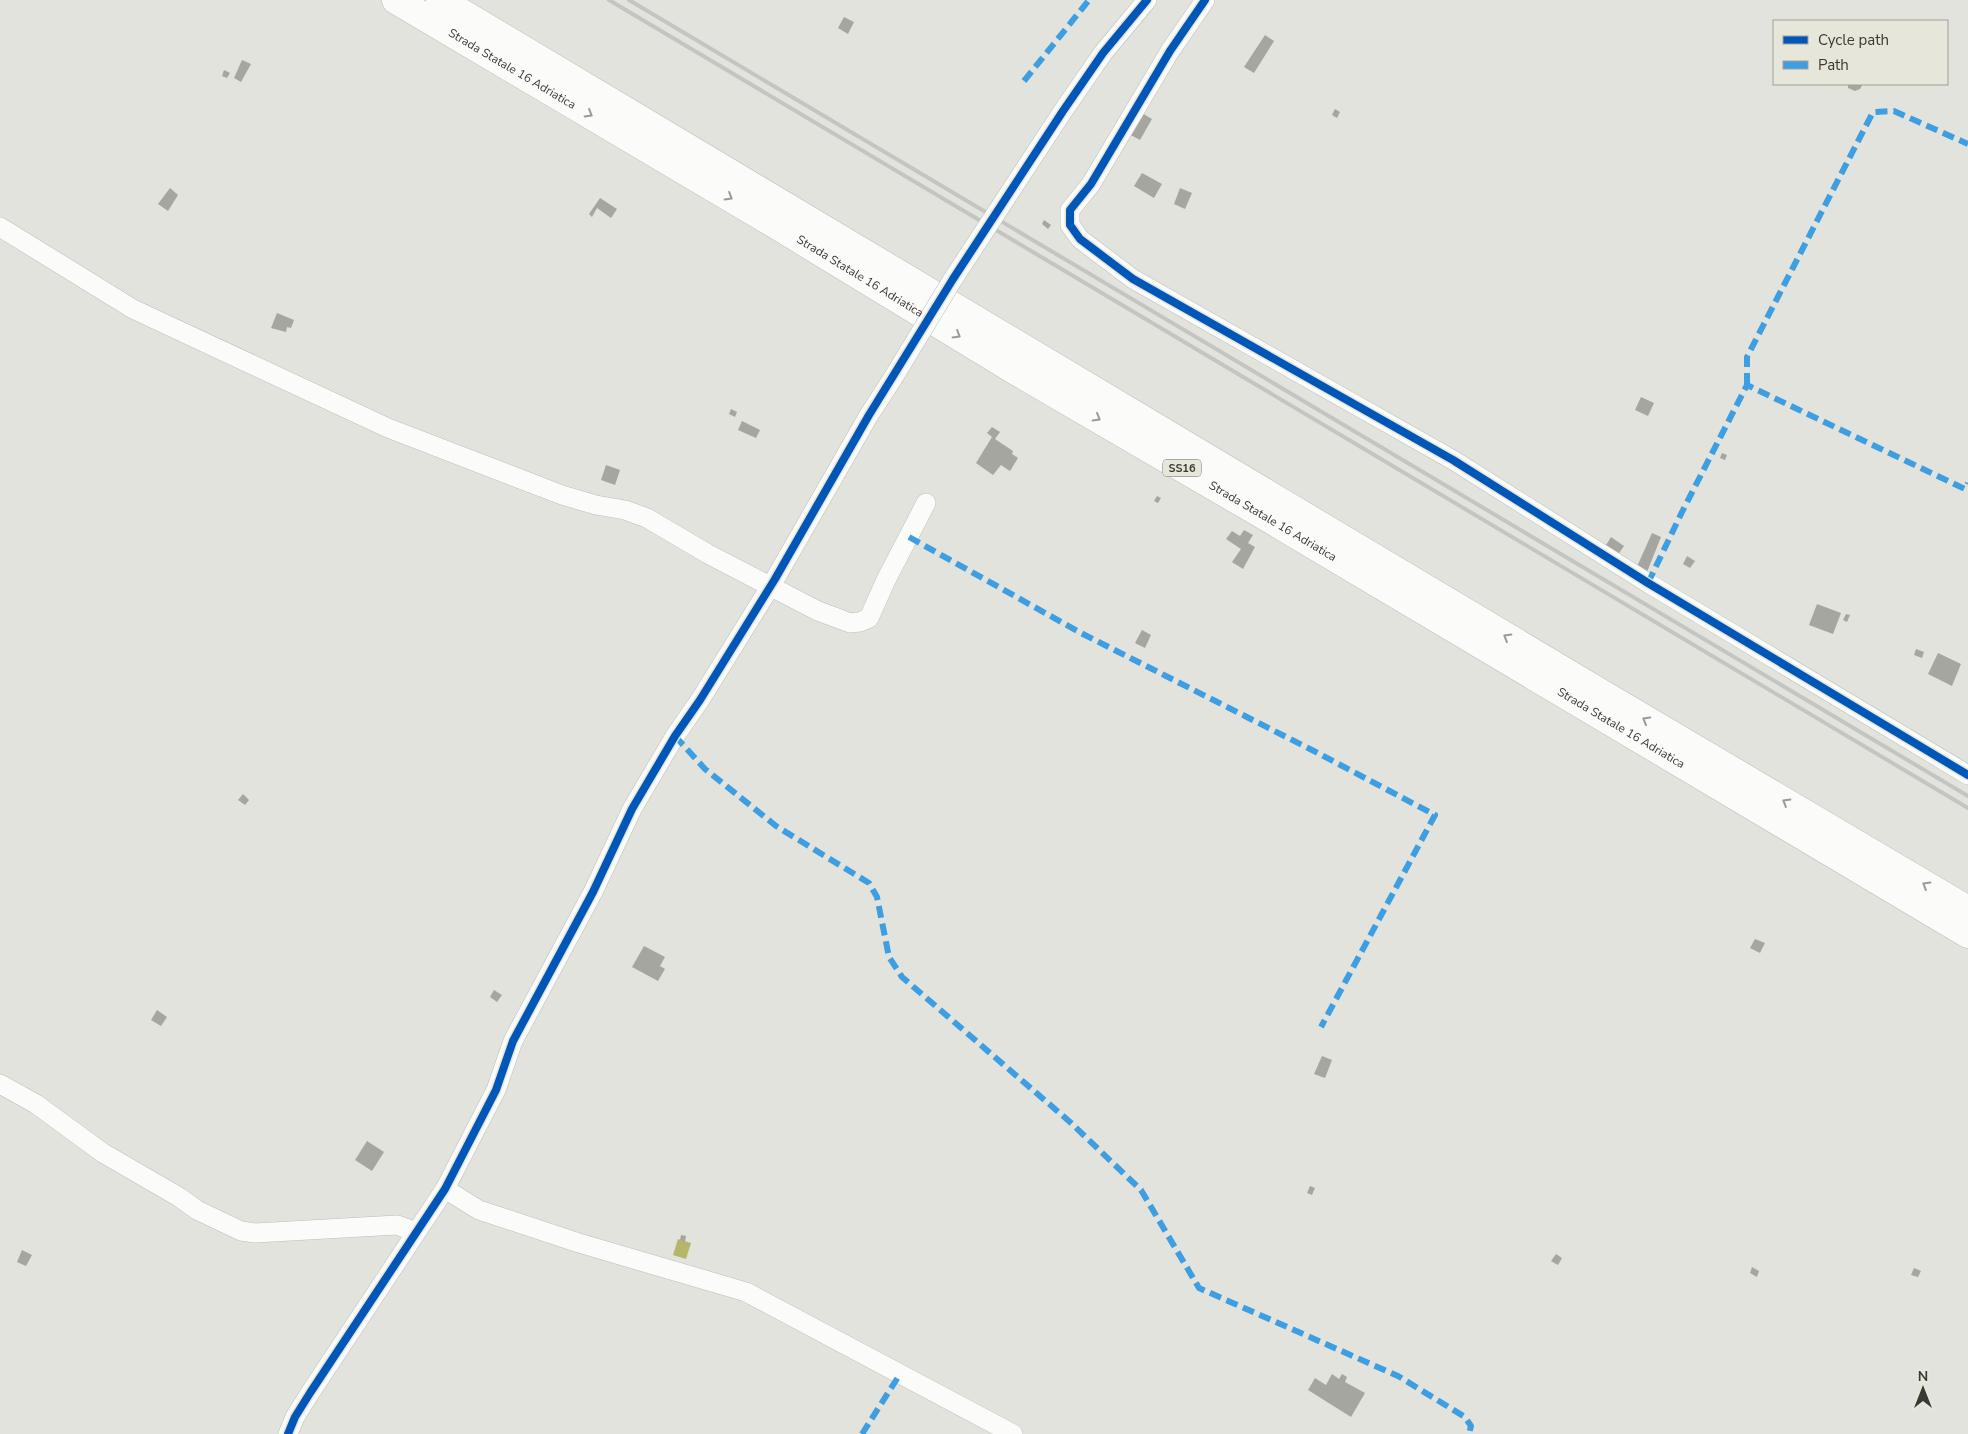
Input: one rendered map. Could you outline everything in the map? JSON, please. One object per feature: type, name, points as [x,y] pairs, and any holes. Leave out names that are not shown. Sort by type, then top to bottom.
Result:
[{"type":"highway","name":"Strada Statale 16 Adriatica","points":[[396,0],[781,228],[1016,371],[1258,512],[1968,934]]},
{"type":"highway","name":"Strada Statale 16 Adriatica","points":[[440,0],[1590,687],[1968,910]]},
{"type":"street","points":[[288,1434],[295,1417],[305,1401],[445,1189],[496,1090],[513,1041],[593,892],[632,809],[675,736],[700,700],[770,585],[869,415],[1062,110],[1103,53],[1148,0]]},
{"type":"street","points":[[1205,0],[1170,51],[1091,184],[1070,210],[1070,225],[1080,239],[1133,279],[1453,460],[1648,583],[1968,775]]},
{"type":"street","points":[[0,227],[133,309],[214,348],[388,428],[562,495],[596,506],[625,510],[647,518],[708,554],[818,611],[850,623],[870,618],[886,580],[926,504]]},
{"type":"street","points":[[0,1084],[36,1104],[111,1158],[179,1197],[197,1210],[241,1231],[255,1234],[397,1225],[416,1232]]},
{"type":"street","points":[[445,1189],[479,1210],[579,1243],[746,1292],[1013,1434]]},
{"type":"shaded area","points":[[678,1239],[691,1243],[686,1259],[673,1255]]},
{"type":"building","points":[[844,17],[854,22],[848,34],[838,28]]},
{"type":"building","points":[[1265,35],[1274,41],[1254,73],[1244,67]]},
{"type":"building","points":[[242,60],[251,64],[241,82],[234,78]]},
{"type":"building","points":[[224,70],[230,73],[227,78],[222,76]]},
{"type":"building","points":[[1848,85],[1862,85],[1860,89],[1855,91],[1848,88]]},
{"type":"building","points":[[1335,109],[1340,112],[1337,118],[1332,115]]},
{"type":"building","points":[[1140,112],[1152,119],[1140,140],[1127,133]]},
{"type":"building","points":[[1142,173],[1162,184],[1154,198],[1134,186]]},
{"type":"building","points":[[170,188],[178,195],[168,211],[158,204]]},
{"type":"building","points":[[1180,188],[1192,193],[1185,209],[1174,204]]},
{"type":"building","points":[[600,198],[617,209],[611,218],[597,208],[592,217],[589,214]]},
{"type":"building","points":[[1044,220],[1051,225],[1048,229],[1042,224]]},
{"type":"building","points":[[277,313],[294,320],[291,328],[287,327],[286,332],[271,328]]},
{"type":"building","points":[[1641,397],[1654,403],[1648,416],[1635,410]]},
{"type":"building","points":[[731,409],[737,412],[735,417],[729,414]]},
{"type":"building","points":[[742,421],[760,430],[756,438],[738,430]]},
{"type":"building","points":[[992,427],[1000,432],[995,439],[1013,451],[1012,454],[1018,458],[1010,471],[1001,465],[993,475],[976,463],[992,437],[987,433]]},
{"type":"building","points":[[1722,453],[1727,455],[1725,460],[1720,458]]},
{"type":"building","points":[[606,465],[620,470],[615,485],[601,480]]},
{"type":"building","points":[[1157,496],[1161,498],[1158,503],[1154,501]]},
{"type":"building","points":[[1244,530],[1253,535],[1248,543],[1255,547],[1243,569],[1232,562],[1241,549],[1226,539],[1232,531],[1240,536]]},
{"type":"building","points":[[1652,533],[1661,537],[1647,572],[1635,571]]},
{"type":"building","points":[[1611,537],[1624,546],[1615,559],[1603,550]]},
{"type":"building","points":[[1687,556],[1695,561],[1690,568],[1683,564]]},
{"type":"building","points":[[1817,604],[1841,613],[1833,634],[1809,625]]},
{"type":"building","points":[[1846,614],[1850,615],[1847,622],[1843,620]]},
{"type":"building","points":[[1142,630],[1151,635],[1145,648],[1135,643]]},
{"type":"building","points":[[1916,649],[1924,652],[1922,658],[1914,655]]},
{"type":"building","points":[[1938,653],[1961,664],[1952,686],[1928,674]]},
{"type":"building","points":[[243,794],[249,800],[245,805],[238,800]]},
{"type":"building","points":[[1755,939],[1765,943],[1760,953],[1750,948]]},
{"type":"building","points":[[644,946],[665,957],[660,966],[665,969],[658,981],[632,967]]},
{"type":"building","points":[[494,990],[502,995],[497,1002],[490,997]]},
{"type":"building","points":[[157,1010],[167,1017],[161,1026],[151,1020]]},
{"type":"building","points":[[1322,1056],[1332,1060],[1325,1078],[1314,1074]]},
{"type":"building","points":[[367,1141],[384,1152],[372,1171],[355,1160]]},
{"type":"building","points":[[1310,1186],[1315,1188],[1312,1195],[1307,1193]]},
{"type":"building","points":[[681,1235],[686,1236],[685,1242],[680,1240]]},
{"type":"building","points":[[22,1250],[32,1255],[26,1266],[17,1262]]},
{"type":"building","points":[[1556,1254],[1562,1258],[1558,1265],[1551,1261]]},
{"type":"building","points":[[1752,1267],[1759,1271],[1757,1277],[1750,1273]]},
{"type":"building","points":[[1914,1268],[1921,1271],[1918,1277],[1911,1275]]},
{"type":"building","points":[[1332,1374],[1339,1379],[1342,1374],[1347,1377],[1345,1382],[1365,1393],[1351,1417],[1308,1390],[1315,1378],[1326,1385]]},
{"type":"railway","points":[[609,0],[1968,808]]},
{"type":"railway","points":[[629,0],[1968,796]]},
{"type":"marked path","points":[[1024,81],[1089,0]]},
{"type":"marked path","points":[[1747,385],[1747,357],[1873,112],[1894,111],[1968,144]]},
{"type":"marked path","points":[[1648,583],[1747,385],[1965,489],[1968,483]]},
{"type":"marked path","points":[[909,537],[1081,633],[1314,751],[1435,815],[1321,1027]]},
{"type":"marked path","points":[[675,736],[705,769],[776,826],[869,883],[877,897],[889,957],[902,977],[1070,1122],[1141,1190],[1199,1288],[1398,1376],[1465,1417],[1471,1426],[1469,1434]]},
{"type":"marked path","points":[[862,1434],[900,1374]]},
{"type":"cycle path","points":[[288,1434],[295,1417],[310,1393],[445,1189],[496,1090],[513,1041],[593,892],[632,809],[675,736],[700,700],[775,579],[869,415],[953,279],[1103,53],[1147,0]]},
{"type":"cycle path","points":[[1205,0],[1170,51],[1091,184],[1070,210],[1070,225],[1080,239],[1133,279],[1453,460],[1648,583],[1968,775]]}]
